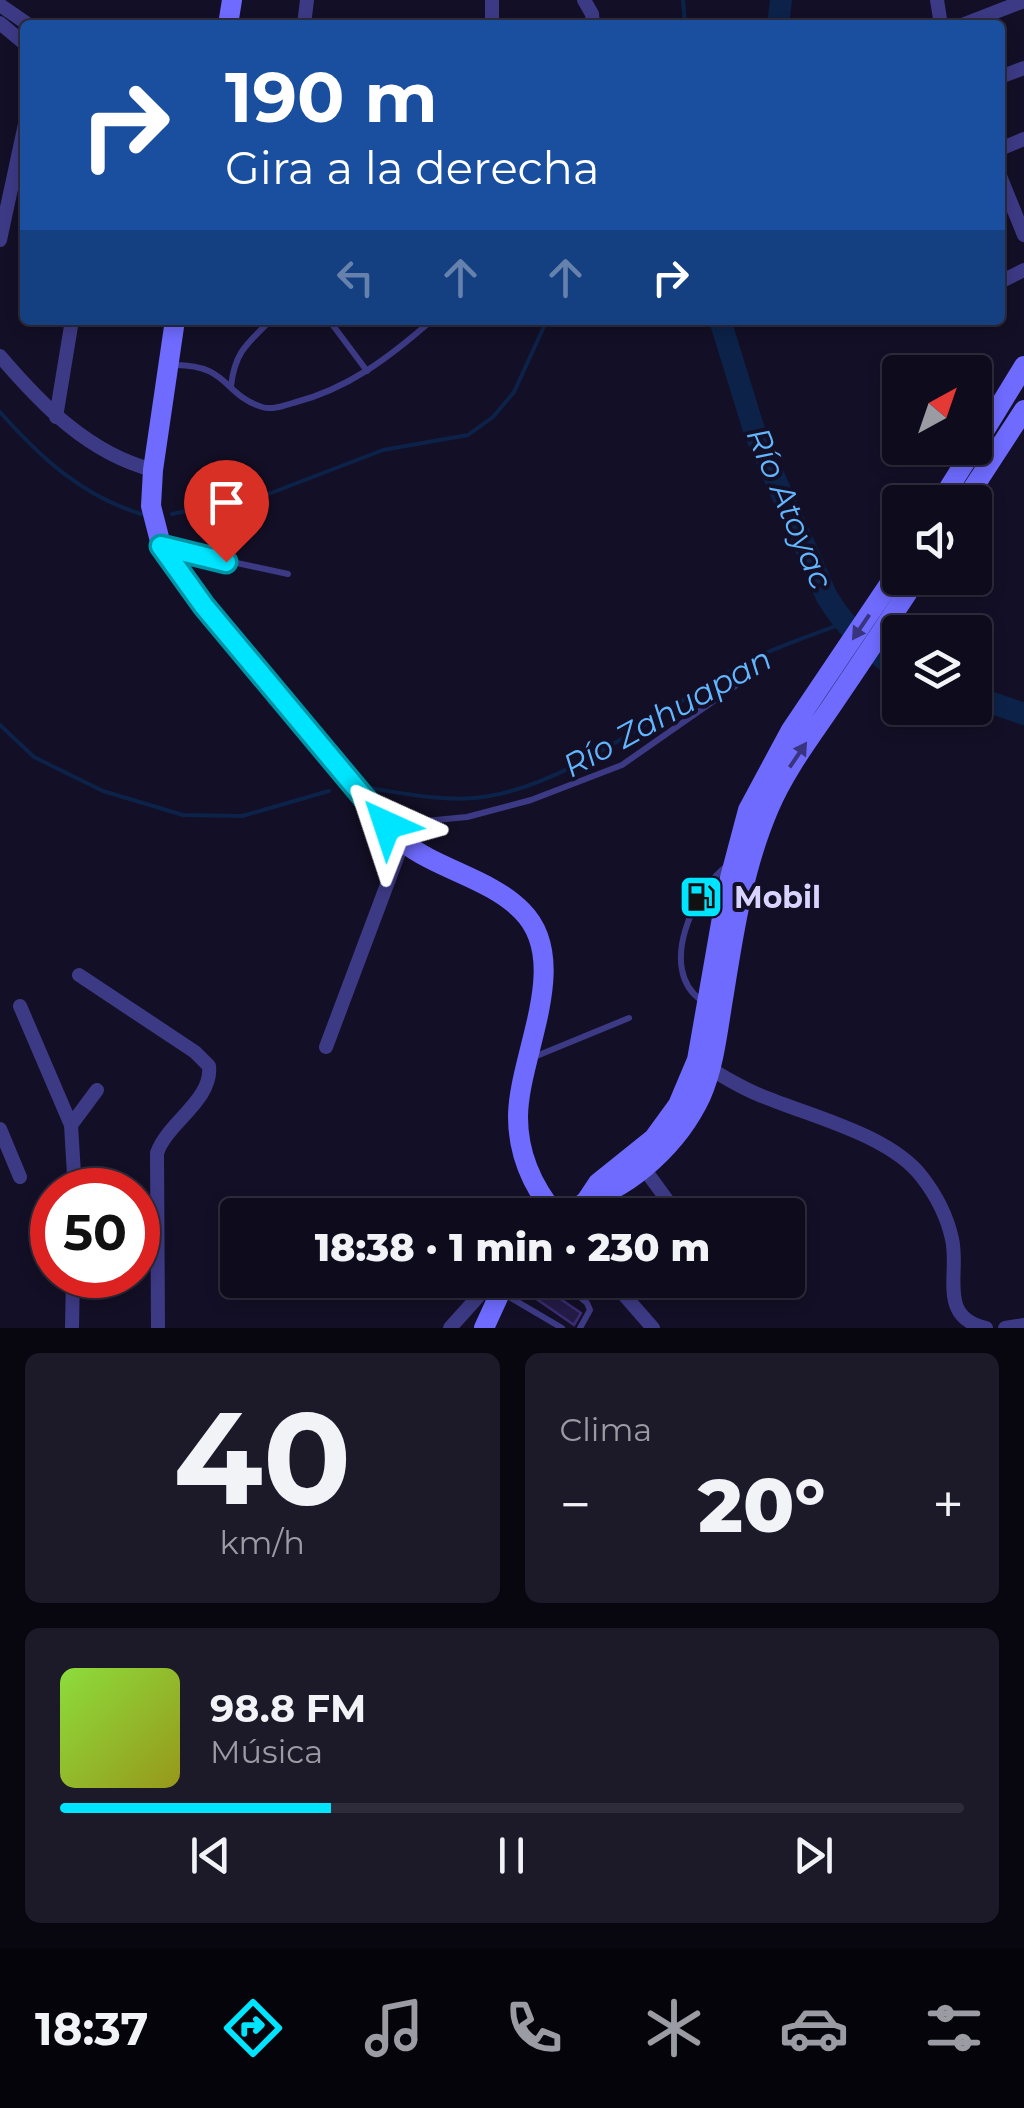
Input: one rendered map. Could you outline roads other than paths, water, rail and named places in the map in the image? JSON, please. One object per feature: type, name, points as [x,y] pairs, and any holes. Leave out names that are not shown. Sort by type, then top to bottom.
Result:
[{"type":"main road","points":[[174,325],[153,470],[153,524],[161,546],[204,606],[403,842],[441,867],[498,893],[532,924],[541,940],[544,960],[518,1115],[520,1149],[529,1175],[545,1198]]},
{"type":"main road","points":[[992,418],[1024,366]]},
{"type":"main road","points":[[975,485],[1024,410]]},
{"type":"main road","points":[[599,1198],[643,1168],[688,1121],[704,1064],[734,861],[762,801],[789,768],[885,595]]},
{"type":"main road","points":[[830,691],[904,595]]},
{"type":"main road","points":[[714,1007],[762,801]]},
{"type":"main road","points":[[585,1198],[654,1138],[704,1064]]},
{"type":"main road","points":[[484,1328],[494,1298]]},
{"type":"street","points":[[975,20],[1024,1]]},
{"type":"street","points":[[2,15],[20,38]]},
{"type":"street","points":[[0,240],[20,147]]},
{"type":"street","points":[[1005,185],[1021,214],[1024,235]]},
{"type":"street","points":[[56,416],[71,325]]},
{"type":"street","points":[[0,356],[56,416],[93,444],[127,464],[153,470]]},
{"type":"street","points":[[326,1046],[403,842]]},
{"type":"street","points":[[79,975],[196,1052],[209,1066],[208,1084],[157,1153],[158,1328]]},
{"type":"street","points":[[20,1006],[72,1125],[74,1168]]},
{"type":"street","points":[[704,1064],[761,1096],[881,1144],[904,1158],[920,1174],[948,1221],[953,1242],[954,1304],[970,1322],[986,1328]]},
{"type":"street","points":[[72,1125],[97,1090]]},
{"type":"street","points":[[0,1128],[20,1177]]},
{"type":"street","points":[[643,1168],[665,1198]]},
{"type":"street","points":[[72,1328],[73,1298]]},
{"type":"street","points":[[450,1328],[483,1298]]},
{"type":"street","points":[[627,1298],[652,1328]]},
{"type":"street","points":[[462,1316],[474,1328]]},
{"type":"street","points":[[1004,1328],[1024,1325]]},
{"type":"lane","points":[[232,386],[234,364],[240,352],[267,325]]},
{"type":"lane","points":[[333,325],[367,372]]},
{"type":"lane","points":[[167,365],[206,368],[250,401],[272,408],[317,397],[367,372],[426,325]]},
{"type":"lane","points":[[161,546],[288,574]]},
{"type":"lane","points":[[387,825],[468,817],[531,800],[622,765],[748,677]]},
{"type":"lane","points":[[714,1007],[689,991],[683,962],[684,933],[698,897],[734,861]]},
{"type":"lane","points":[[528,1059],[629,1018]]},
{"type":"lane","points":[[519,1298],[562,1328]]},
{"type":"lane","points":[[580,1328],[590,1310],[581,1298]]},
{"type":"waterway","points":[[683,0],[685,20]]},
{"type":"waterway","name":"Río Atoyac","points":[[779,20],[781,0]]},
{"type":"waterway","points":[[172,514],[271,493],[383,450],[468,435],[493,417],[514,392],[545,325]]},
{"type":"waterway","name":"Río Atoyac","points":[[722,325],[755,433],[827,597],[859,638],[882,657]]},
{"type":"waterway","points":[[0,412],[63,473],[100,497],[141,514]]},
{"type":"waterway","name":"Río Zahuapan","points":[[368,788],[461,799],[507,792],[540,781],[608,748],[745,663],[844,623]]},
{"type":"waterway","name":"Río Atoyac","points":[[992,703],[1024,714]]},
{"type":"waterway","name":"Río Zahuapan","points":[[0,725],[34,757],[103,791],[183,815],[242,816],[329,791]]},
{"type":"place","name":"Mobil","points":[[701,897]]}]
